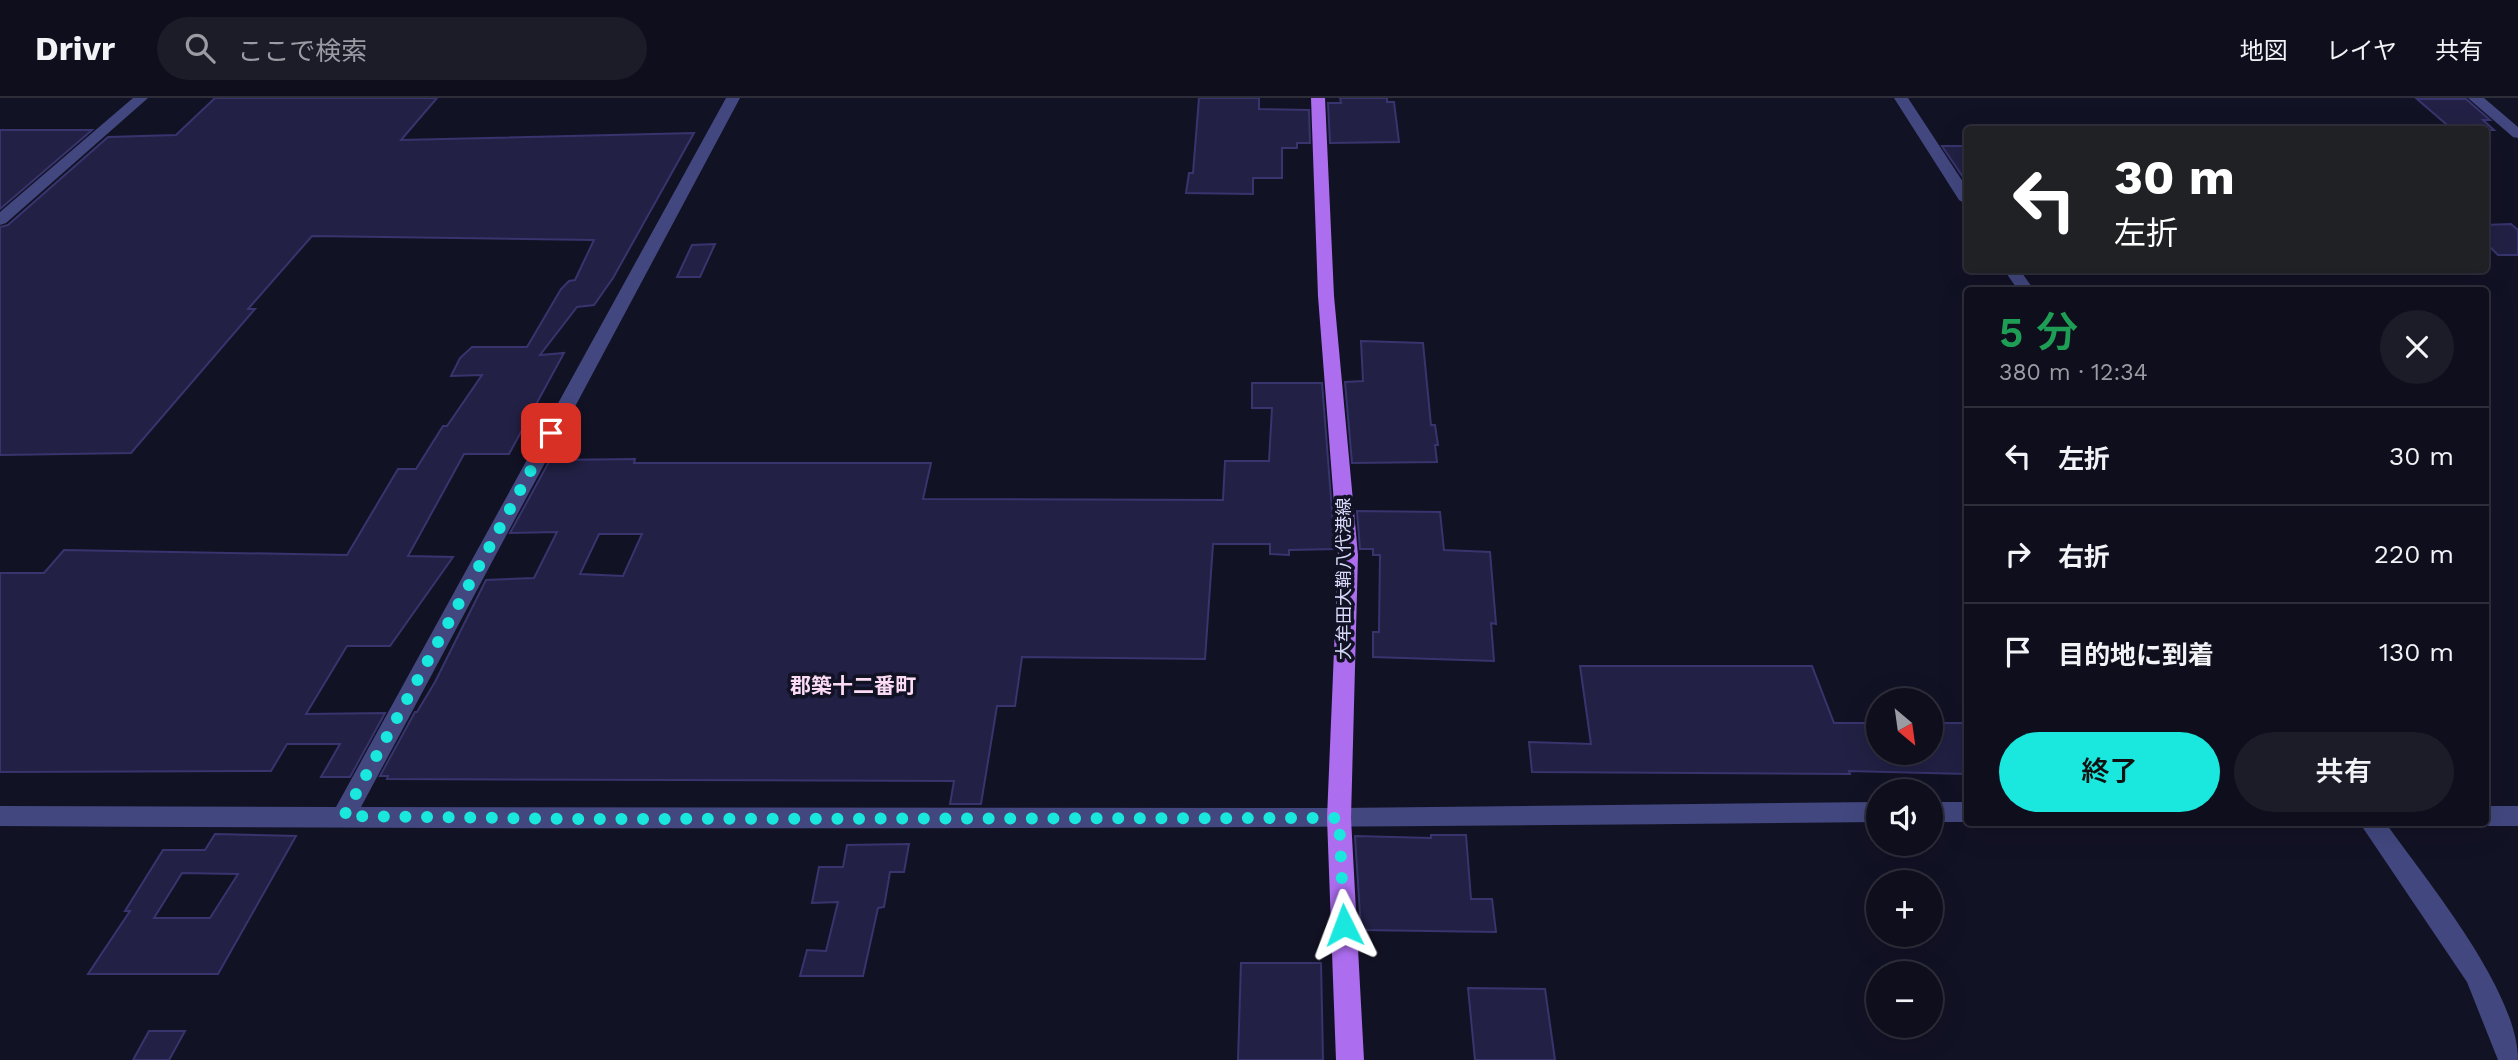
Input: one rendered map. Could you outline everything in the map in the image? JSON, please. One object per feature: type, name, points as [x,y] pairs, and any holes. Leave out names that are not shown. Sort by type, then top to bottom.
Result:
[{"type":"main road","name":"大牟田大鞘八代港線","points":[[1318,98],[1326,296],[1348,555],[1339,818],[1350,1060]]},
{"type":"street","points":[[0,220],[141,98]]},
{"type":"street","points":[[344,816],[733,98]]},
{"type":"street","points":[[1900,98],[1964,195]]},
{"type":"street","points":[[2474,98],[2518,134]]},
{"type":"street","points":[[0,816],[582,819],[1339,818],[1866,812]]},
{"type":"street","points":[[1943,812],[1964,812]]},
{"type":"street","points":[[2489,816],[2518,816]]},
{"type":"street","points":[[2374,826],[2477,975],[2512,1060]]},
{"type":"building","points":[[215,98],[437,98],[401,140],[694,133],[613,278],[594,305],[577,307],[540,355],[564,353],[509,454],[464,454],[408,556],[453,557],[390,646],[347,646],[306,714],[385,713],[350,777],[321,777],[340,744],[287,744],[271,771],[0,772],[0,573],[44,573],[64,550],[347,555],[398,469],[416,469],[443,426],[447,426],[482,375],[451,376],[460,358],[472,347],[527,347],[561,289],[569,281],[575,280],[594,240],[312,236],[248,309],[255,309],[131,453],[0,455],[0,227],[8,225],[108,137],[176,135]]},
{"type":"building","points":[[1199,98],[1259,98],[1259,109],[1309,110],[1310,143],[1297,143],[1297,148],[1282,148],[1282,178],[1253,178],[1253,194],[1186,193],[1189,173],[1193,173]]},
{"type":"building","points":[[1340,98],[1387,98],[1387,102],[1394,102],[1399,142],[1330,143],[1328,103],[1341,103]]},
{"type":"building","points":[[2417,99],[2466,99],[2490,120],[2483,120],[2494,130],[2489,130],[2489,126],[2448,126]]},
{"type":"building","points":[[0,130],[92,130],[0,209]]},
{"type":"building","points":[[1942,146],[1964,146],[1964,179]]},
{"type":"building","points":[[2511,224],[2518,230],[2518,255],[2498,255],[2489,246],[2489,225]]},
{"type":"building","points":[[715,244],[700,277],[677,277],[692,245]]},
{"type":"building","points":[[1361,341],[1423,343],[1431,425],[1435,425],[1438,445],[1435,445],[1437,462],[1352,463],[1345,382],[1363,381]]},
{"type":"building","points":[[1252,383],[1322,383],[1335,549],[1289,550],[1289,555],[1270,554],[1270,544],[1213,544],[1205,659],[1022,657],[1015,706],[997,706],[981,804],[950,804],[954,781],[387,779],[388,776],[380,776],[415,712],[435,682],[486,580],[534,578],[557,532],[510,533],[550,460],[635,459],[634,463],[931,463],[923,499],[1223,500],[1225,461],[1269,461],[1272,408],[1252,408]],"holes":[[[599,534],[642,534],[623,576],[580,574]]]},
{"type":"building","points":[[1357,511],[1440,512],[1444,550],[1490,552],[1496,624],[1491,623],[1494,661],[1373,657],[1373,632],[1379,632],[1380,555],[1373,555],[1373,549],[1360,549]]},
{"type":"building","points":[[1580,666],[1812,666],[1834,723],[1866,723],[1866,765],[1943,765],[1943,723],[1964,723],[1964,774],[1849,771],[1850,774],[1532,772],[1529,742],[1591,744]]},
{"type":"building","points":[[215,834],[296,836],[218,974],[88,974],[130,911],[125,911],[163,850],[205,850]],"holes":[[[182,873],[238,874],[210,918],[154,918]]]},
{"type":"building","points":[[1431,835],[1466,835],[1471,899],[1492,899],[1496,932],[1361,930],[1355,836],[1431,838]]},
{"type":"building","points":[[909,844],[904,872],[890,872],[884,907],[878,908],[863,976],[800,976],[807,950],[826,951],[838,902],[812,903],[819,867],[843,867],[847,845]]},
{"type":"building","points":[[1241,963],[1321,963],[1323,1060],[1238,1060]]},
{"type":"building","points":[[1468,988],[1545,989],[1555,1060],[1475,1060]]},
{"type":"building","points":[[149,1031],[185,1031],[169,1060],[133,1060]]},
{"type":"district","name":"郡築十二番町","points":[[853,686]]},
{"type":"route","points":[[551,433],[344,816],[582,819],[1339,818],[1344,925]]}]
